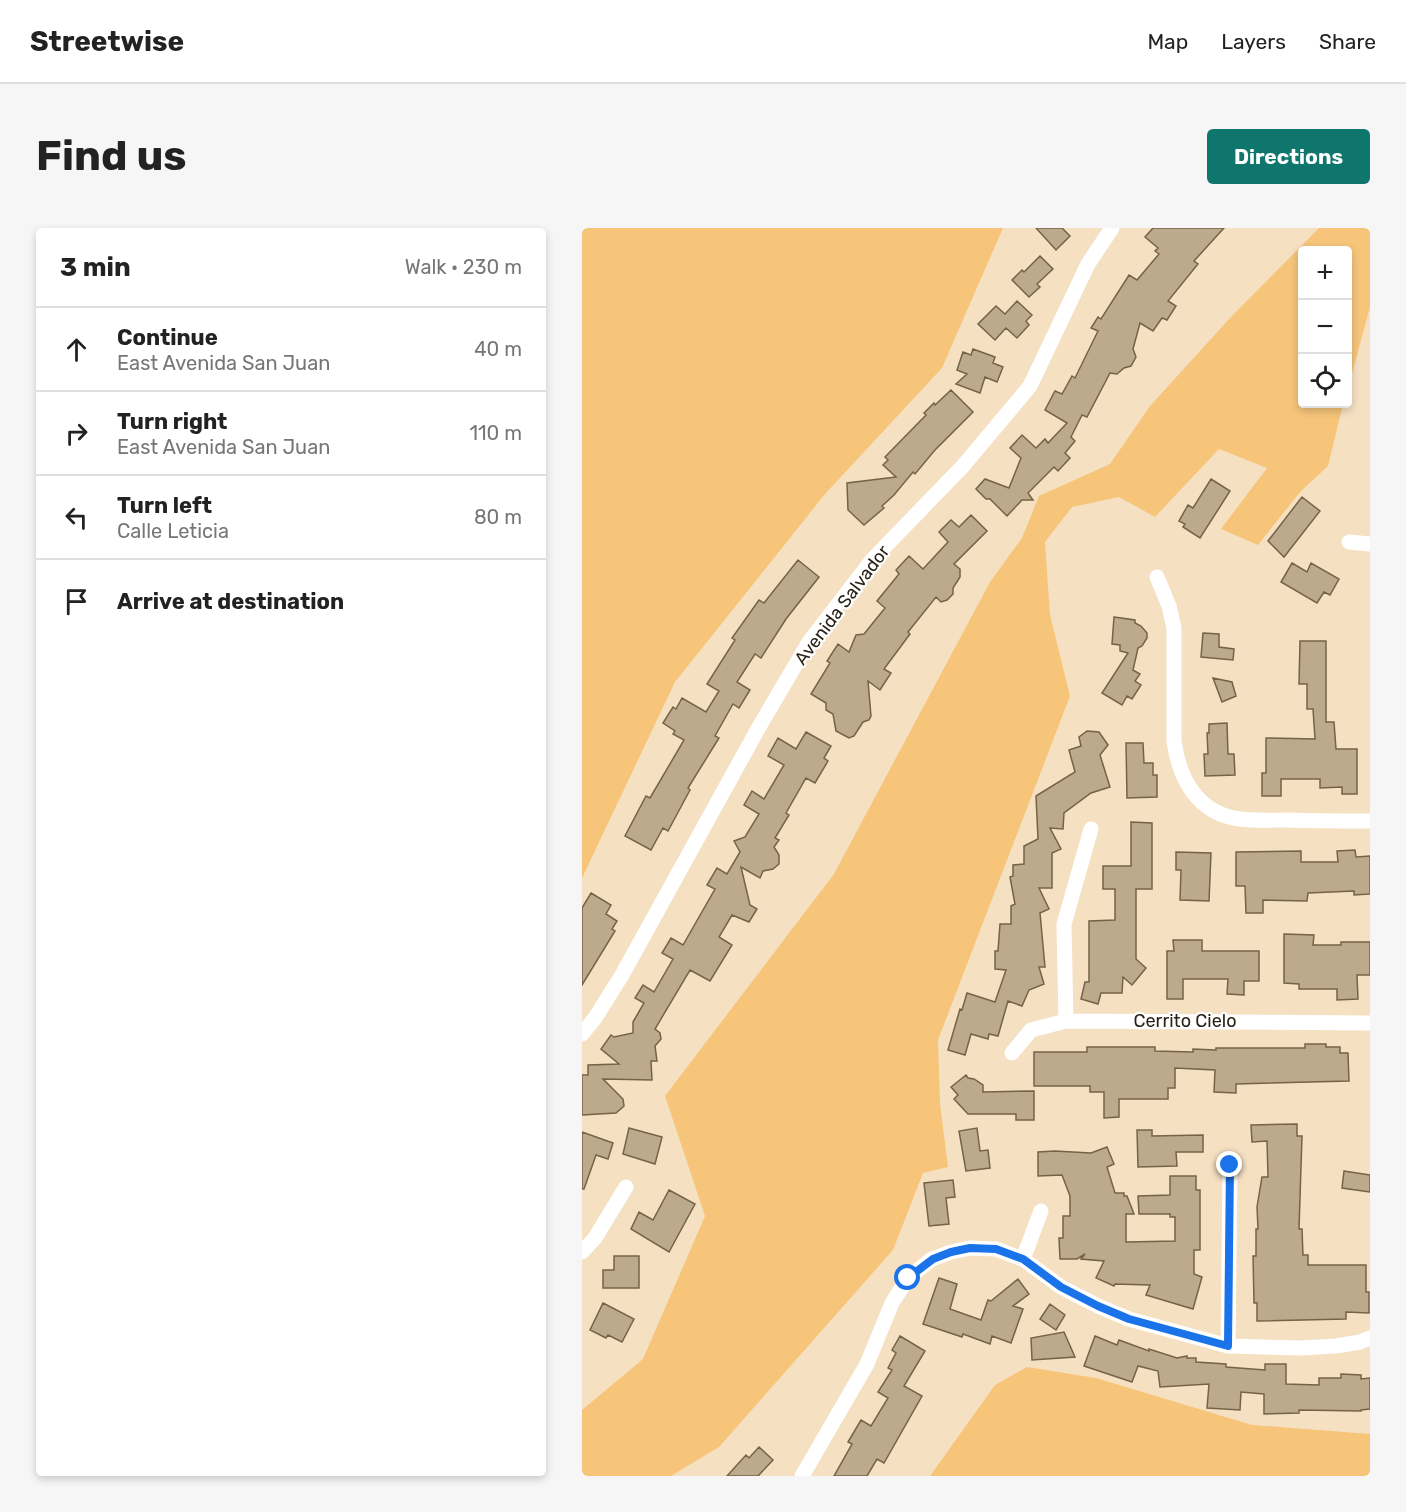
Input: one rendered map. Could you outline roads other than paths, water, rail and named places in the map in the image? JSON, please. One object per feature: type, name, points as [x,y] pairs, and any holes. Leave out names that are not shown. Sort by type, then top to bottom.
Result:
[{"type":"street","name":"Avenida Salvador","points":[[582,1034],[596,1018],[622,975],[759,727],[809,642],[872,561],[963,466],[1030,386],[1088,264],[1112,228]]},
{"type":"street","points":[[1348,542],[1370,544]]},
{"type":"street","points":[[1157,577],[1172,618],[1174,741],[1176,760],[1186,785],[1214,810],[1239,819],[1370,821]]},
{"type":"street","points":[[1066,1021],[1064,924],[1091,829]]},
{"type":"street","name":"Cerrito Cielo","points":[[1012,1053],[1031,1030],[1066,1021],[1370,1023]]},
{"type":"street","points":[[1228,1346],[1230,1165]]},
{"type":"street","points":[[582,1252],[595,1238],[626,1187]]},
{"type":"street","points":[[1023,1259],[1041,1211]]},
{"type":"street","points":[[801,1476],[867,1364],[892,1303],[908,1278],[933,1259],[970,1248],[996,1249],[1023,1259],[1061,1287],[1129,1319],[1228,1346],[1301,1348],[1336,1346],[1370,1338]]}]
